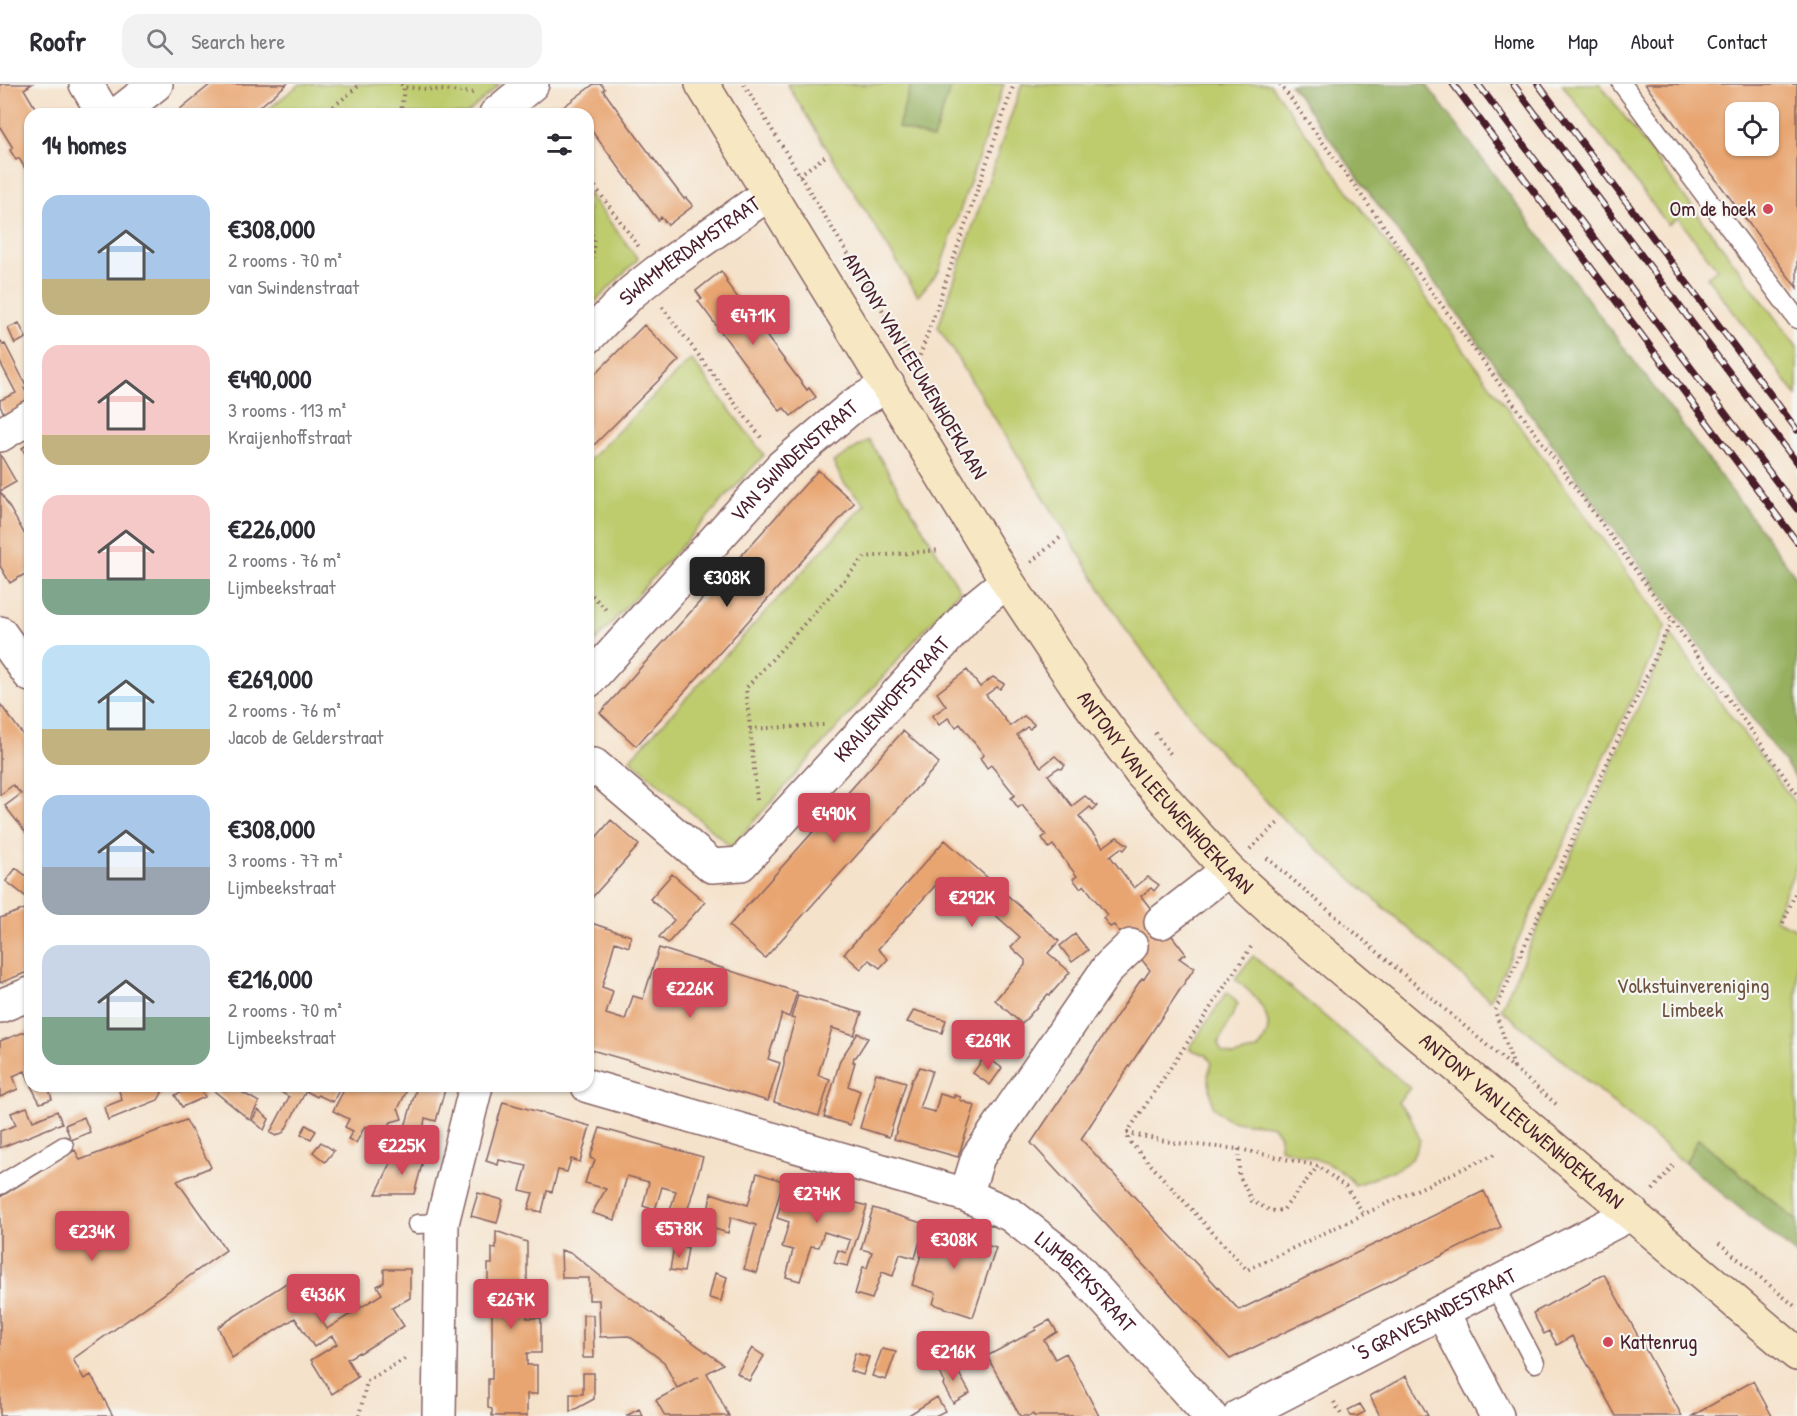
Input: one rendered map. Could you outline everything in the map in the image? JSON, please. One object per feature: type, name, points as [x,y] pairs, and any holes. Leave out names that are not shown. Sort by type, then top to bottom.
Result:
[{"type":"street","points":[[86,84],[100,108]]},
{"type":"street","points":[[126,108],[156,84]]},
{"type":"street","points":[[504,108],[532,84]]},
{"type":"street","name":"ANTONY VAN LEEUWENHOEKLAAN","points":[[702,84],[1006,580],[1083,695],[1141,773],[1228,870],[1291,927],[1797,1354]]},
{"type":"street","name":"SWAMMERDAMSTRAAT","points":[[594,331],[650,277],[768,194]]},
{"type":"street","name":"VAN SWINDENSTRAAT","points":[[594,674],[782,466],[854,405],[888,385]]},
{"type":"street","points":[[0,435],[24,421]]},
{"type":"street","name":"KRAIJENHOFFSTRAAT","points":[[594,765],[712,866],[741,864],[975,607],[1006,580]]},
{"type":"street","points":[[1,636],[24,667]]},
{"type":"street","points":[[1161,922],[1228,870]]},
{"type":"street","points":[[966,1196],[978,1157],[1108,968],[1131,946]]},
{"type":"street","points":[[0,1006],[24,996]]},
{"type":"street","name":"LIJMBEEKSTRAAT","points":[[594,1088],[966,1196],[1011,1215],[1072,1263],[1210,1416]]},
{"type":"street","points":[[439,1416],[440,1338],[429,1223],[474,1092]]},
{"type":"street","name":"'S GRAVESANDESTRAAT","points":[[1240,1416],[1632,1213]]},
{"type":"street","points":[[1442,1312],[1497,1416]]},
{"type":"lane","points":[[1622,84],[1797,319]]},
{"type":"lane","points":[[0,1185],[64,1146]]},
{"type":"lane","points":[[1494,1285],[1535,1363]]},
{"type":"path","points":[[331,108],[361,84]]},
{"type":"path","points":[[464,92],[465,84]]},
{"type":"path","name":"ANTONY VAN LEEUWENHOEKLAAN","points":[[744,84],[917,367],[1014,84]]},
{"type":"path","points":[[1280,84],[1797,792]]},
{"type":"path","points":[[402,108],[403,86],[488,94],[498,108]]},
{"type":"path","points":[[799,175],[827,155]]},
{"type":"path","points":[[594,187],[650,277],[782,466]]},
{"type":"path","points":[[1038,570],[1032,561],[1062,536]]},
{"type":"path","points":[[760,843],[746,688],[865,557],[941,550]]},
{"type":"path","points":[[1514,1069],[1495,1011],[1672,620]]},
{"type":"path","points":[[750,729],[872,722]]},
{"type":"path","name":"ANTONY VAN LEEUWENHOEKLAAN","points":[[1151,728],[1178,764]]},
{"type":"path","name":"ANTONY VAN LEEUWENHOEKLAAN","points":[[1246,838],[1254,846],[1279,822]]},
{"type":"path","name":"ANTONY VAN LEEUWENHOEKLAAN","points":[[1262,853],[1558,1106]]},
{"type":"path","points":[[1783,923],[1797,889]]},
{"type":"path","points":[[1251,947],[1127,1133],[1129,1141],[1247,1270],[1495,1154]]},
{"type":"path","points":[[1127,1133],[1175,1143],[1239,1149],[1318,1166],[1346,1187],[1364,1214]]},
{"type":"path","points":[[1239,1149],[1239,1175],[1252,1201],[1271,1211],[1283,1209],[1318,1166]]},
{"type":"path","name":"ANTONY VAN LEEUWENHOEKLAAN","points":[[1646,1181],[1655,1188],[1675,1162]]},
{"type":"path","points":[[1717,1240],[1797,1308]]},
{"type":"path","points":[[359,1416],[367,1381],[440,1338]]},
{"type":"green space","points":[[300,84],[500,84],[474,108],[270,108]]},
{"type":"green space","points":[[787,84],[911,84],[898,127],[933,139],[952,84],[1004,84],[939,271],[918,296]]},
{"type":"green space","points":[[911,84],[952,84],[933,139],[898,127]]},
{"type":"green space","points":[[1022,84],[1270,84],[1666,626],[1490,1000],[1283,819],[1208,739],[1127,631],[938,327]]},
{"type":"green space","points":[[1290,84],[1426,84],[1797,578],[1797,780]]},
{"type":"green space","points":[[1562,84],[1600,84],[1797,347],[1797,396],[1707,277],[1717,269],[1678,218],[1668,225]]},
{"type":"green space","points":[[594,201],[638,259],[594,303]]},
{"type":"green space","points":[[691,359],[764,455],[594,642],[594,455]]},
{"type":"green space","points":[[869,440],[960,590],[731,847],[630,759],[865,504],[844,483],[833,462]]},
{"type":"green space","name":"Volkstuinvereniging Limbeek","points":[[1671,635],[1797,806],[1797,865],[1774,919],[1797,929],[1797,1221],[1699,1139],[1685,1163],[1501,1009]]},
{"type":"green space","points":[[1253,956],[1410,1088],[1398,1102],[1410,1116],[1420,1140],[1412,1159],[1397,1169],[1355,1185],[1348,1177],[1330,1165],[1280,1148],[1280,1136],[1273,1126],[1235,1121],[1225,1117],[1213,1107],[1208,1075],[1212,1063],[1206,1055],[1189,1049],[1227,992],[1238,1004],[1218,1044],[1222,1052],[1233,1056],[1257,1050],[1263,1042],[1268,1029],[1265,1013],[1255,997],[1235,979]]},
{"type":"green space","points":[[1698,1139],[1797,1221],[1797,1255],[1685,1163]]},
{"type":"building","points":[[0,84],[32,84],[24,89],[35,108],[24,108],[24,167],[19,158],[16,160],[10,150],[13,148],[0,127]]},
{"type":"building","points":[[211,84],[287,84],[258,108],[181,108]]},
{"type":"building","points":[[594,84],[601,84],[626,122],[684,199],[686,198],[693,206],[668,225],[661,217],[658,220],[594,134],[594,108],[563,107]]},
{"type":"building","name":"Om de hoek","points":[[1645,84],[1797,84],[1797,288]]},
{"type":"building","points":[[721,271],[726,282],[807,390],[809,388],[816,397],[791,416],[784,408],[780,411],[698,301],[702,299],[696,291]]},
{"type":"building","points":[[19,323],[24,339],[15,344],[8,328]]},
{"type":"building","points":[[644,325],[679,360],[594,445],[594,375]]},
{"type":"building","points":[[0,340],[3,345],[5,344],[24,381],[24,410],[8,420],[0,406],[0,400],[16,393],[0,362]]},
{"type":"building","points":[[0,454],[16,482],[0,491]]},
{"type":"building","points":[[818,470],[854,503],[636,746],[600,713]]},
{"type":"building","points":[[0,491],[24,533],[24,575],[10,583],[0,566]]},
{"type":"building","points":[[967,670],[980,687],[993,677],[1004,684],[1000,689],[997,687],[986,695],[1010,726],[1024,716],[1034,724],[1030,729],[1027,727],[1017,735],[1041,767],[1055,756],[1065,765],[1062,769],[1058,768],[1048,775],[1072,806],[1085,796],[1097,806],[1093,810],[1090,807],[1079,816],[1103,847],[1117,837],[1128,845],[1124,850],[1121,848],[1110,856],[1134,888],[1148,877],[1159,885],[1154,891],[1151,888],[1141,896],[1186,954],[1179,958],[1195,967],[1081,1139],[1239,1310],[1484,1191],[1501,1227],[1230,1359],[1031,1143],[1142,978],[1144,979],[1150,970],[1114,925],[1110,927],[1103,918],[1107,915],[1084,885],[1080,888],[1073,879],[1077,876],[1053,845],[1049,848],[1042,838],[1046,835],[1022,805],[1018,808],[1011,798],[1015,795],[991,765],[987,768],[980,758],[984,755],[960,724],[956,727],[948,718],[939,725],[932,716],[946,706],[937,693]]},
{"type":"building","points":[[0,704],[24,736],[24,830],[5,806],[21,794],[13,785],[0,795]]},
{"type":"building","points":[[903,731],[939,763],[765,958],[729,926]]},
{"type":"building","points":[[611,820],[639,845],[594,895],[594,840]]},
{"type":"building","points":[[945,840],[1059,941],[1048,953],[1070,972],[1022,1024],[995,1000],[1025,965],[1025,960],[1011,947],[1020,937],[982,903],[976,910],[942,878],[878,949],[888,959],[880,968],[869,960],[861,969],[844,954]]},
{"type":"building","points":[[16,868],[24,874],[24,895],[6,881]]},
{"type":"building","points":[[672,874],[705,902],[668,943],[659,937],[674,920],[650,899]]},
{"type":"building","points":[[24,909],[24,973],[0,983],[0,918]]},
{"type":"building","points":[[594,924],[631,936],[629,947],[615,942],[602,987],[613,991],[606,1014],[625,1020],[633,996],[643,999],[659,948],[797,992],[789,1017],[782,1014],[768,1059],[780,1063],[768,1101],[594,1051]]},
{"type":"building","points":[[1075,934],[1088,950],[1072,962],[1060,946]]},
{"type":"building","points":[[798,995],[862,1013],[854,1035],[832,1028],[818,1075],[830,1079],[819,1116],[774,1102],[795,1019],[791,1018]]},
{"type":"building","points":[[914,1010],[946,1020],[942,1033],[907,1022]]},
{"type":"building","points":[[24,1032],[24,1071],[13,1076],[18,1089],[0,1097],[0,1041]]},
{"type":"building","points":[[858,1033],[868,1038],[854,1057],[853,1062],[855,1062],[848,1086],[860,1091],[850,1125],[824,1117],[840,1060]]},
{"type":"building","points":[[985,1056],[1002,1068],[990,1085],[973,1073]]},
{"type":"building","points":[[920,1067],[932,1071],[919,1108],[935,1112],[940,1094],[954,1098],[954,1095],[961,1097],[960,1100],[975,1106],[958,1157],[894,1139],[912,1079]]},
{"type":"building","points":[[876,1073],[906,1082],[889,1137],[860,1128]]},
{"type":"building","points":[[34,1092],[50,1092],[52,1099],[40,1103]]},
{"type":"building","points":[[119,1092],[162,1093],[158,1100],[108,1120],[104,1107],[122,1100]]},
{"type":"building","points":[[182,1092],[202,1092],[205,1097],[182,1107],[175,1095]]},
{"type":"building","points":[[215,1092],[242,1092],[259,1102],[250,1120]]},
{"type":"building","points":[[281,1092],[305,1092],[284,1132],[276,1136],[270,1133],[289,1097]]},
{"type":"building","points":[[308,1092],[338,1092],[333,1102],[318,1095],[317,1097]]},
{"type":"building","points":[[343,1092],[406,1092],[398,1109],[402,1119],[391,1122],[384,1136],[365,1126],[356,1143],[348,1139],[353,1131],[345,1127],[349,1119],[333,1111]]},
{"type":"building","points":[[415,1092],[444,1092],[436,1121],[425,1118],[423,1132],[405,1127]]},
{"type":"building","points":[[503,1102],[590,1126],[580,1162],[571,1159],[567,1172],[558,1170],[552,1192],[547,1191],[542,1212],[528,1209],[533,1193],[520,1190],[527,1166],[499,1160],[498,1165],[486,1161]]},
{"type":"building","points":[[27,1107],[33,1121],[57,1111],[62,1123],[0,1148],[0,1131],[16,1125],[11,1113]]},
{"type":"building","points":[[258,1110],[269,1119],[264,1130],[252,1120]]},
{"type":"building","points":[[84,1117],[90,1132],[71,1140],[65,1125]]},
{"type":"building","points":[[186,1120],[211,1167],[177,1181],[226,1250],[73,1359],[84,1379],[91,1375],[113,1416],[0,1416],[0,1197],[75,1150],[80,1160]]},
{"type":"building","points":[[306,1125],[316,1131],[311,1139],[301,1134]]},
{"type":"building","points":[[600,1128],[703,1157],[685,1219],[669,1214],[676,1191],[662,1187],[655,1210],[643,1206],[649,1182],[627,1176],[615,1220],[592,1213],[606,1189],[585,1183],[595,1160],[590,1158]]},
{"type":"building","points":[[321,1142],[334,1151],[325,1162],[313,1152]]},
{"type":"building","points":[[394,1157],[424,1157],[414,1194],[376,1194]]},
{"type":"building","points":[[757,1173],[783,1181],[757,1273],[744,1269],[756,1225],[731,1217],[728,1233],[708,1227],[705,1232],[711,1193],[748,1205]]},
{"type":"building","points":[[787,1182],[867,1206],[848,1266],[834,1263],[838,1250],[846,1253],[850,1240],[824,1232],[819,1247],[811,1246],[800,1281],[786,1277],[793,1250],[782,1247],[789,1222],[777,1218]]},
{"type":"building","points":[[478,1193],[503,1200],[497,1223],[471,1216]]},
{"type":"building","points":[[873,1208],[925,1224],[915,1258],[900,1254],[893,1276],[882,1272],[872,1299],[855,1294],[863,1267],[867,1268],[872,1252],[861,1249]]},
{"type":"building","points":[[930,1225],[996,1248],[973,1317],[933,1304],[936,1293],[912,1285]]},
{"type":"building","points":[[496,1231],[527,1242],[527,1318],[541,1318],[541,1353],[527,1353],[527,1365],[537,1365],[537,1394],[527,1394],[527,1416],[492,1416],[492,1409],[488,1408],[488,1379],[492,1379],[492,1292],[488,1292],[488,1264],[492,1264],[492,1248],[496,1249]]},
{"type":"building","points":[[674,1246],[688,1248],[684,1272],[670,1270]]},
{"type":"building","points":[[561,1250],[573,1254],[723,1364],[707,1373],[729,1416],[665,1416],[656,1400],[699,1377],[677,1388],[664,1362],[629,1336],[600,1337],[599,1300],[589,1300],[589,1278],[562,1278]]},
{"type":"building","points":[[384,1269],[410,1269],[410,1298],[392,1308],[404,1326],[347,1359],[358,1377],[332,1394],[311,1360],[337,1344],[332,1336],[314,1347],[295,1318],[232,1358],[218,1327],[294,1278],[327,1329],[382,1294],[377,1286],[384,1282]]},
{"type":"building","points":[[715,1273],[727,1277],[721,1301],[709,1298]]},
{"type":"building","name":"Kattenrug","points":[[1604,1274],[1682,1416],[1616,1416],[1572,1336],[1557,1345],[1549,1331],[1544,1334],[1533,1313]]},
{"type":"building","points":[[583,1315],[593,1315],[594,1358],[583,1358]]},
{"type":"building","points":[[1050,1320],[1057,1332],[1044,1340],[1055,1359],[1066,1353],[1099,1416],[1034,1416],[1033,1414],[1020,1416],[987,1356]]},
{"type":"building","points":[[752,1348],[764,1356],[749,1381],[737,1373]]},
{"type":"building","points":[[882,1349],[896,1352],[886,1380],[872,1376]]},
{"type":"building","points":[[855,1353],[869,1357],[863,1375],[850,1371]]},
{"type":"building","points":[[952,1361],[970,1393],[953,1403],[943,1385],[945,1383],[938,1369]]},
{"type":"building","points":[[583,1373],[594,1373],[594,1399],[570,1412],[570,1394],[583,1394]]},
{"type":"building","points":[[1406,1376],[1428,1416],[1380,1416],[1370,1396]]},
{"type":"building","name":"Kattenrug","points":[[1753,1381],[1772,1416],[1692,1416]]},
{"type":"building","points":[[937,1397],[945,1411],[935,1416],[907,1416]]},
{"type":"building","points":[[1360,1404],[1365,1412],[1351,1416],[1348,1410]]},
{"type":"building","points":[[639,1409],[643,1416],[626,1416]]},
{"type":"railway","points":[[1453,84],[1797,542]]},
{"type":"railway","points":[[1478,84],[1797,509]]},
{"type":"railway","points":[[1513,84],[1797,463]]},
{"type":"railway","points":[[1538,84],[1797,430]]},
{"type":"place","name":"Om de hoek","points":[[1768,209]]},
{"type":"place","name":"Kattenrug","points":[[1608,1342]]}]
